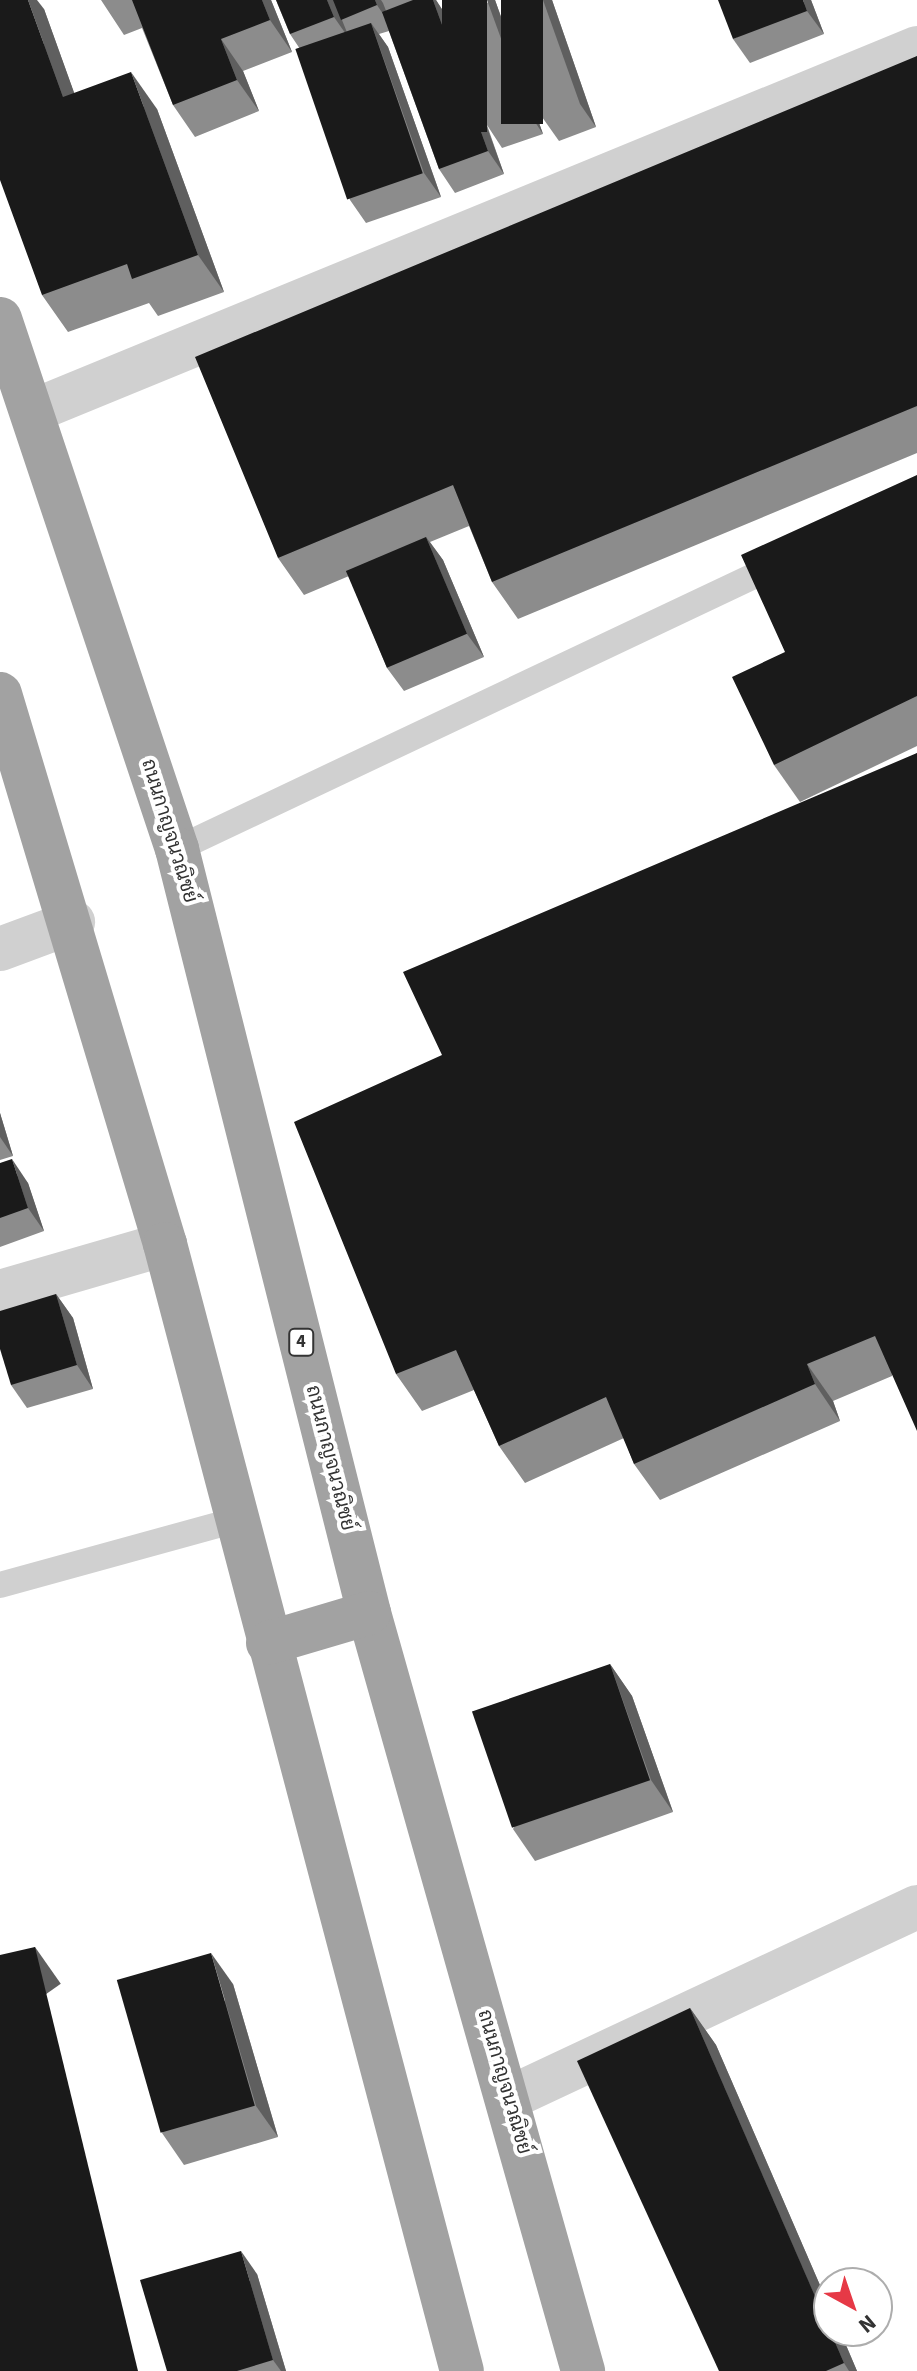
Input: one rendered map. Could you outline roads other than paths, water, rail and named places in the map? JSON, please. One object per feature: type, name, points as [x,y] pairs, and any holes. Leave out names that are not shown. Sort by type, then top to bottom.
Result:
[{"type":"highway","name":"ถนนกาญจนวณิชย์","points":[[0,319],[177,849],[369,1613],[509,2098],[583,2371]]},
{"type":"highway","points":[[0,694],[73,922],[165,1244],[233,1521],[462,2371]]},
{"type":"highway","points":[[268,1643],[369,1613]]},
{"type":"street","points":[[33,411],[917,48]]},
{"type":"street","points":[[0,949],[73,922]]},
{"type":"street","points":[[0,1292],[165,1244]]},
{"type":"street","points":[[509,2098],[917,1907]]},
{"type":"lane","points":[[177,849],[803,553]]},
{"type":"lane","points":[[0,1585],[233,1521]]}]
